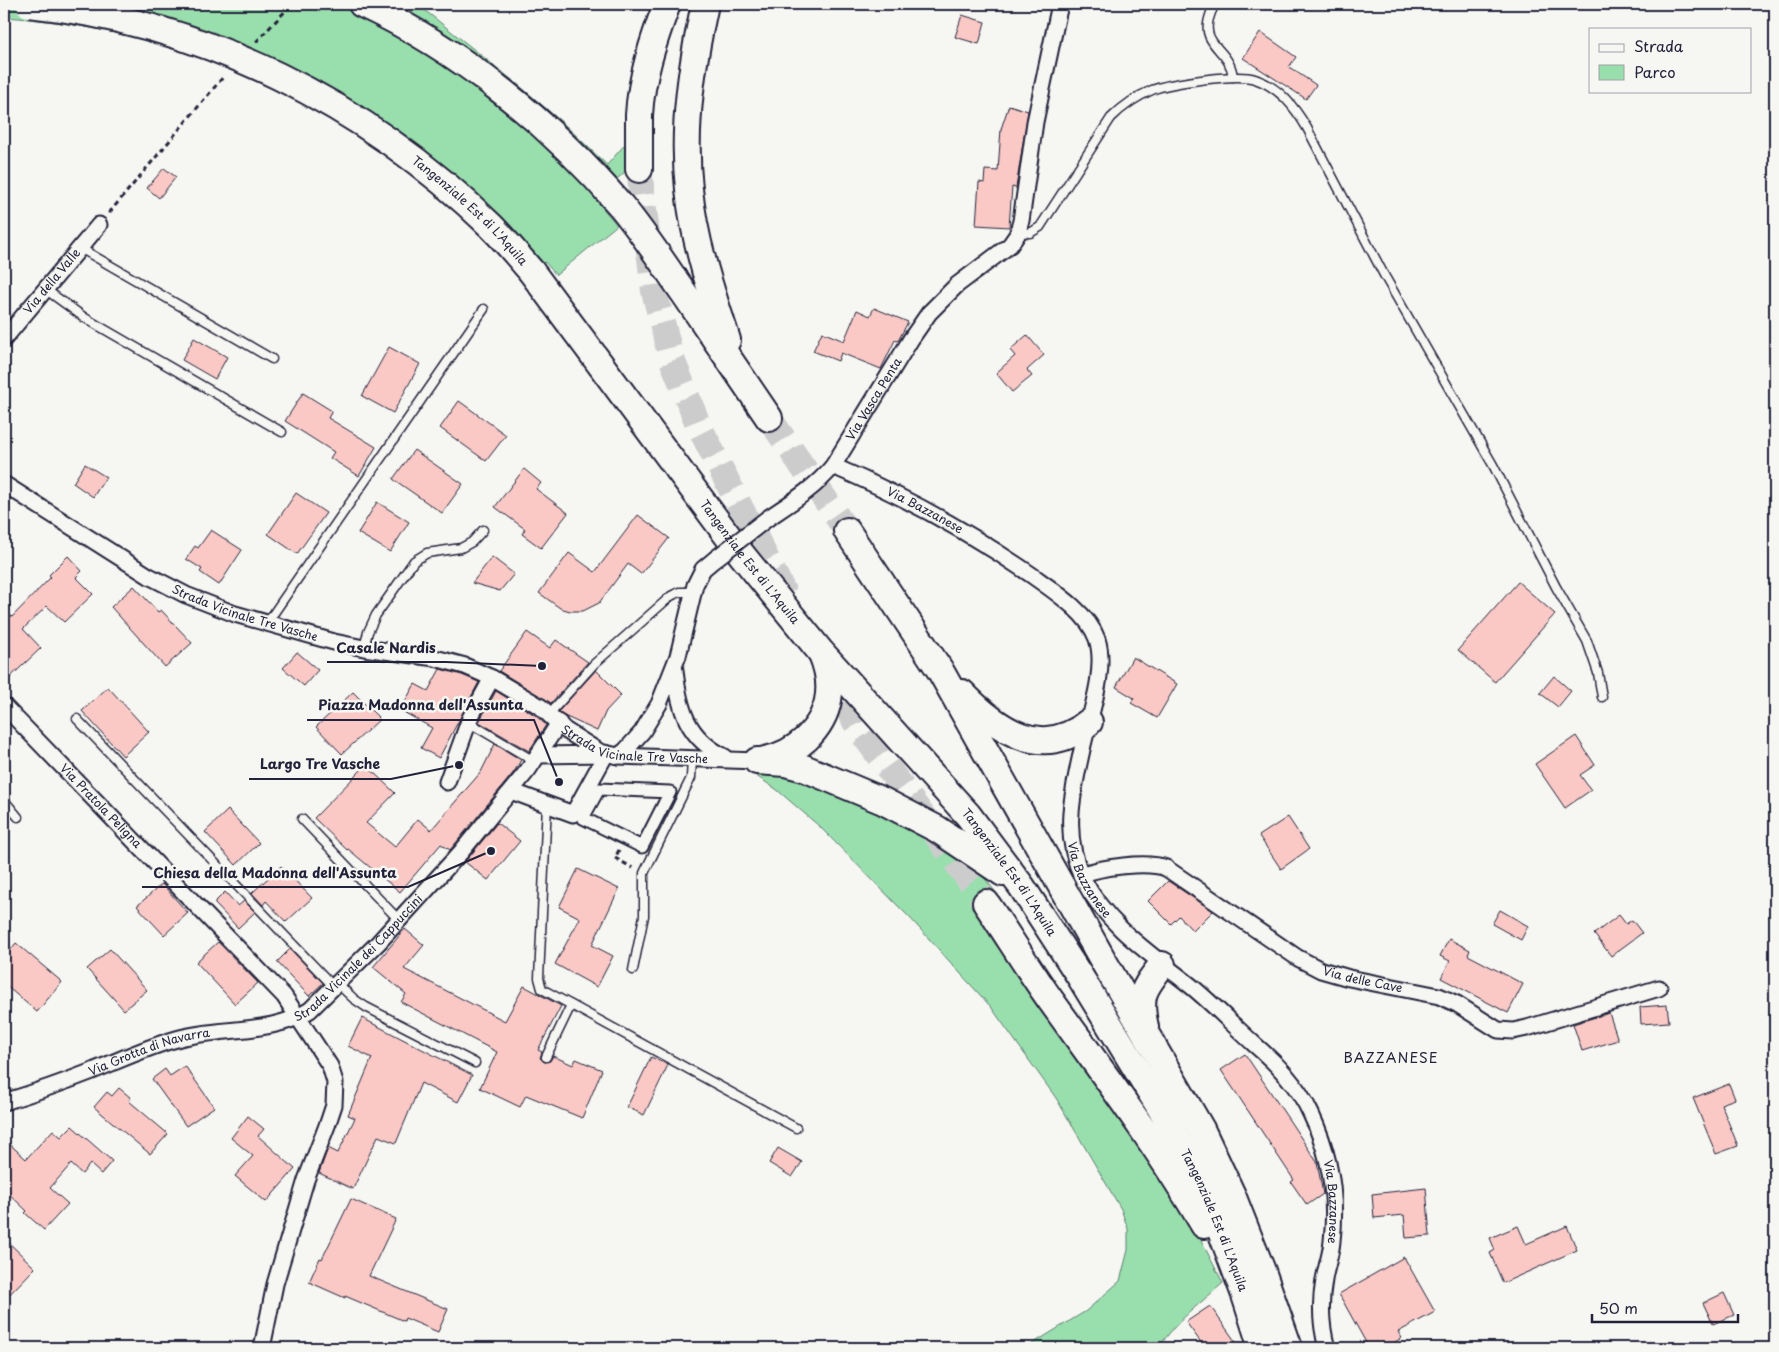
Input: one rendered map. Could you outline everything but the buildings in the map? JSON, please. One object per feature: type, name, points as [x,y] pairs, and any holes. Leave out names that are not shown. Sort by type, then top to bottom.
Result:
[{"type":"highway","name":"Tangenziale Est di L'Aquila","points":[[29,4],[62,7],[122,20],[192,40],[259,65],[309,91],[410,155],[492,227],[531,272],[742,555],[820,651],[968,814],[1022,887],[1079,974],[1161,1109],[1198,1179],[1221,1231],[1262,1348]]},
{"type":"highway","points":[[362,4],[428,39],[523,109],[561,143],[604,187],[651,245],[769,418]]},
{"type":"highway","points":[[639,169],[639,114],[645,76],[652,46],[667,4]]},
{"type":"highway","points":[[704,4],[695,49],[689,95],[687,154],[689,190],[709,286],[736,370]]},
{"type":"highway","name":"Tangenziale Est di L'Aquila","points":[[847,531],[940,670],[1201,1129],[1232,1195],[1262,1271],[1289,1348]]},
{"type":"highway","points":[[744,760],[776,758],[794,749],[822,720],[829,702],[830,684],[820,651]]},
{"type":"highway","points":[[940,670],[992,721],[1011,733],[1025,738],[1039,740],[1064,737],[1088,722]]},
{"type":"highway","points":[[744,760],[804,768],[901,810],[937,829],[1022,887]]},
{"type":"highway","points":[[986,903],[1048,996],[1113,1086],[1161,1158],[1199,1216],[1245,1296]]},
{"type":"highway","points":[[1146,1035],[1141,1008],[1143,995],[1147,984],[1162,965]]},
{"type":"street","points":[[1018,232],[1035,122],[1060,4]]},
{"type":"street","name":"Via della Valle","points":[[4,338],[99,225]]},
{"type":"street","name":"Via Vasca Penta","points":[[581,810],[612,755],[625,752],[651,719],[664,694],[675,666],[693,592],[701,572],[768,518],[808,492],[821,481],[833,466],[925,318],[951,290],[1010,245],[1018,232]]},
{"type":"street","name":"Via Bazzanese","points":[[833,466],[911,501],[970,535],[1044,584],[1093,629],[1097,639],[1100,659],[1098,682],[1076,778],[1070,824],[1072,852],[1081,875],[1106,915],[1162,965],[1194,988],[1272,1060],[1297,1088],[1311,1114],[1327,1156],[1333,1193],[1333,1238],[1322,1295],[1322,1326],[1327,1348]]},
{"type":"street","name":"Strada Vicinale Tre Vasche","points":[[4,484],[172,589],[212,606],[334,642],[455,662],[492,678],[554,719],[568,732],[612,755],[744,760]]},
{"type":"street","points":[[675,666],[680,702],[692,729],[707,747],[744,760]]},
{"type":"street","points":[[447,782],[468,722],[492,678]]},
{"type":"street","name":"Via Pratola Peligna","points":[[4,706],[284,996],[298,1017]]},
{"type":"street","name":"Strada Vicinale dei Cappuccini","points":[[262,1348],[278,1275],[306,1180],[328,1124],[334,1100],[334,1082],[330,1066],[298,1017],[314,1006],[378,943],[461,852],[511,792],[536,758],[554,719]]},
{"type":"street","points":[[536,758],[612,755]]},
{"type":"street","points":[[511,792],[573,814],[581,810],[583,818],[642,847],[670,792],[599,789],[591,792]]},
{"type":"street","points":[[657,818],[668,822]]},
{"type":"street","name":"Via delle Cave","points":[[1081,875],[1093,870],[1118,867],[1158,866],[1166,868],[1305,962],[1338,975],[1439,996],[1457,1004],[1498,1030],[1508,1032],[1659,988]]},
{"type":"street","name":"Via Grotta di Navarra","points":[[4,1102],[61,1083],[139,1051],[174,1039],[201,1033],[279,1024],[298,1017]]},
{"type":"lane","points":[[1215,4],[1208,18],[1209,32],[1216,48],[1230,64],[1233,77]]},
{"type":"lane","points":[[1018,232],[1032,232],[1042,226],[1102,131],[1119,110],[1148,92],[1163,86],[1233,77],[1254,79],[1277,90],[1293,106],[1304,122],[1388,282],[1497,471],[1556,587],[1587,641],[1598,673],[1602,697]]},
{"type":"lane","points":[[80,248],[272,359]]},
{"type":"lane","points":[[45,289],[75,312],[282,432]]},
{"type":"lane","points":[[267,623],[484,309]]},
{"type":"lane","points":[[4,332],[4,338]]},
{"type":"lane","points":[[364,648],[368,632],[376,615],[414,561],[427,553],[461,548],[472,542],[483,530]]},
{"type":"lane","points":[[554,719],[594,664],[671,596],[685,591],[693,592]]},
{"type":"lane","points":[[77,719],[336,985],[359,1003],[475,1063]]},
{"type":"lane","points":[[468,722],[536,758]]},
{"type":"lane","points":[[633,970],[644,916],[644,873],[691,776],[692,758]]},
{"type":"lane","points":[[4,800],[18,818]]},
{"type":"lane","points":[[547,804],[539,981],[544,990],[796,1128]]},
{"type":"lane","points":[[302,819],[399,920]]},
{"type":"lane","points":[[546,1057],[571,1005]]},
{"type":"path","points":[[253,46],[292,4]]},
{"type":"path","points":[[99,225],[226,74]]},
{"type":"path","points":[[624,838],[615,858],[644,873]]},
{"type":"green space","points":[[4,4],[417,4],[521,87],[563,123],[607,165],[627,142],[627,170],[595,199],[617,225],[556,275],[545,262],[521,281],[466,221],[421,179],[360,136],[313,109],[265,84],[215,63],[164,46],[111,32],[58,23],[4,17]]},
{"type":"green space","points":[[750,772],[782,772],[850,793],[973,864],[998,895],[975,907],[1181,1201],[1223,1283],[1180,1321],[1159,1348],[1029,1348],[1032,1344],[1086,1311],[1120,1281],[1128,1250],[1128,1229],[1121,1209],[1056,1098],[991,1007],[910,918],[819,826],[776,789]]},
{"type":"tunnel","points":[[639,169],[654,291],[671,357],[698,424],[788,601]]},
{"type":"tunnel","points":[[769,418],[847,531]]},
{"type":"tunnel","points":[[825,668],[858,727],[986,903]]},
{"type":"place","name":"Casale Nardis","points":[[542,666]]},
{"type":"place","name":"Largo Tre Vasche","points":[[459,765]]},
{"type":"place","name":"Piazza Madonna dell'Assunta","points":[[559,782]]},
{"type":"place","name":"Chiesa della Madonna dell'Assunta","points":[[491,851]]},
{"type":"district","name":"BAZZANESE","points":[[1391,1058]]}]
